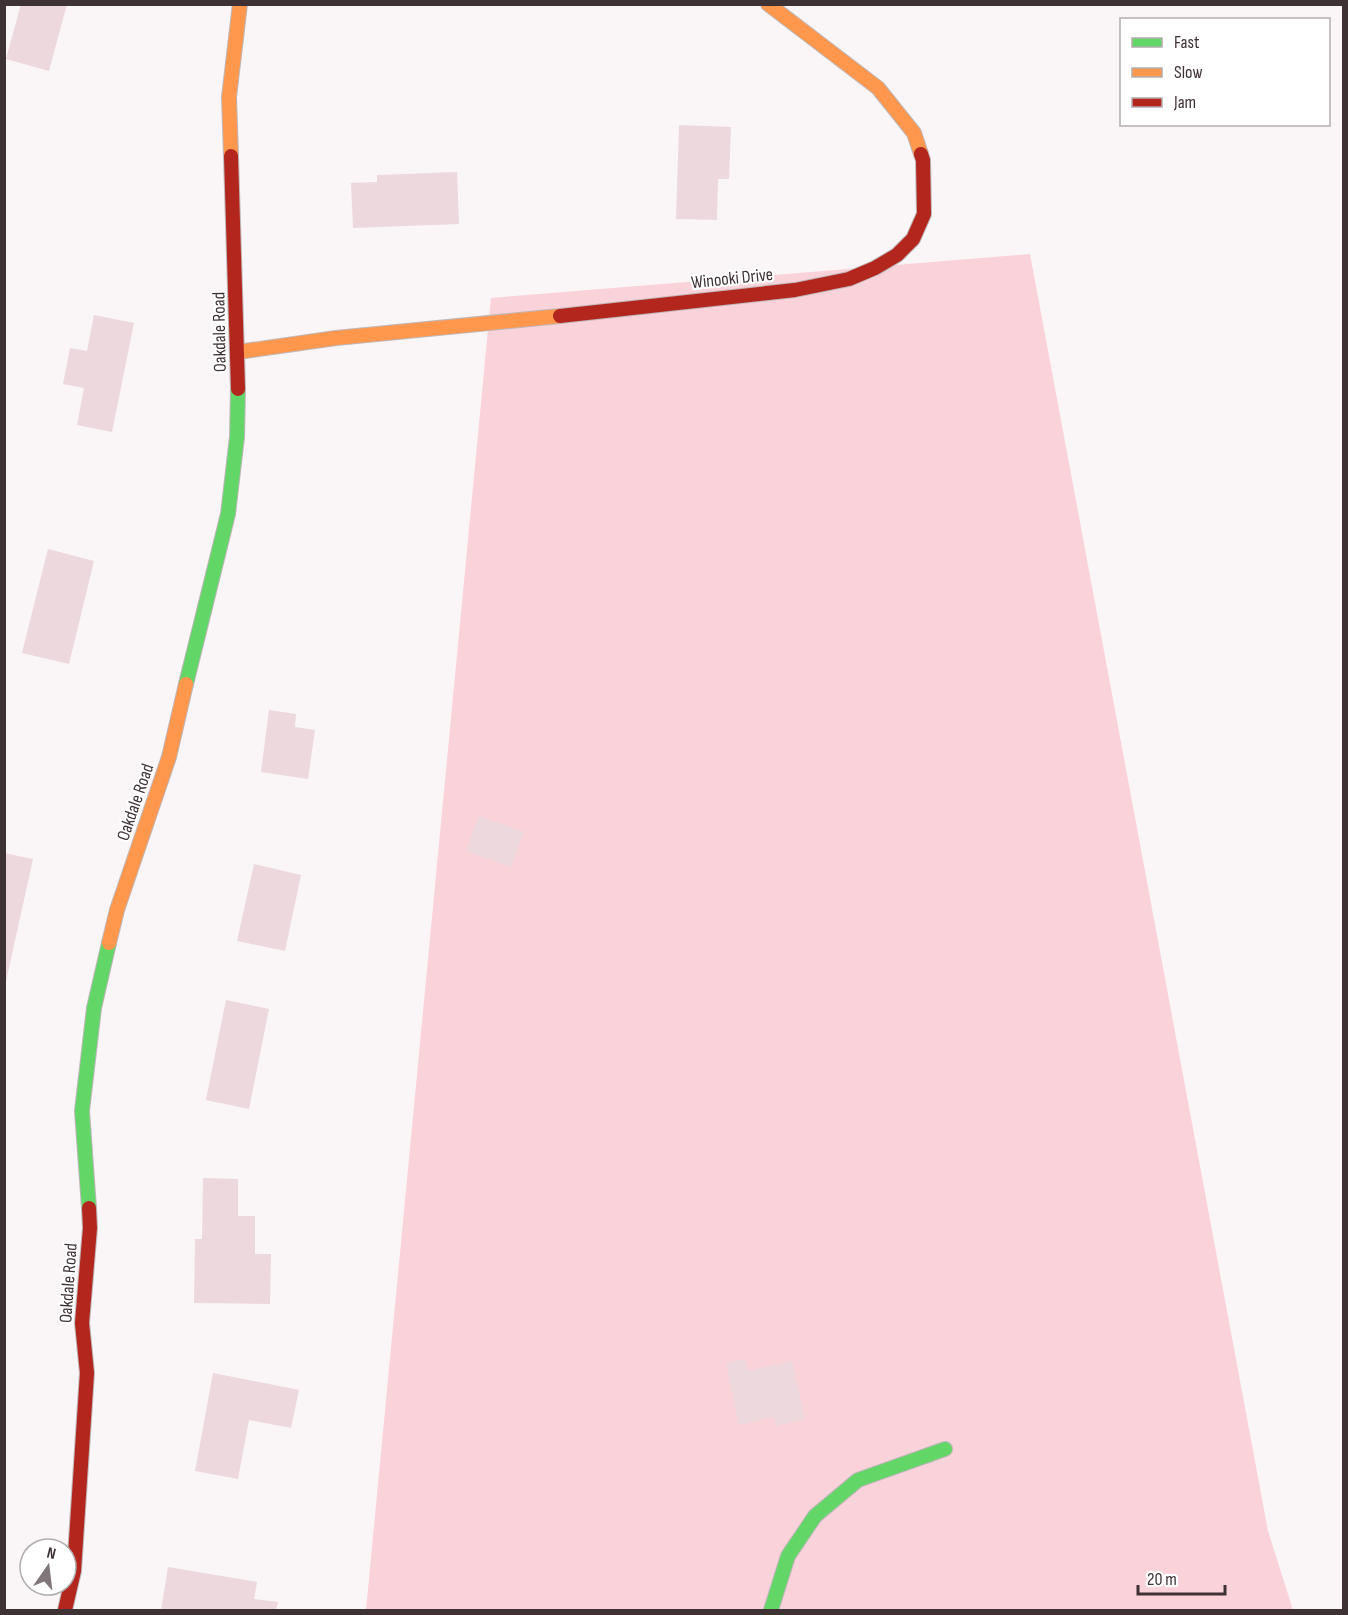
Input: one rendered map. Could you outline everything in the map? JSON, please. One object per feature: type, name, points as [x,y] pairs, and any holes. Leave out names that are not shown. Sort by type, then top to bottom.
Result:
[{"type":"street","name":"Oakdale Road","points":[[65,1611],[74,1571],[87,1373],[82,1323],[90,1227],[82,1112],[94,1008],[117,910],[168,757],[228,514],[237,437],[238,352],[229,98],[240,4]]},
{"type":"street","name":"Winooki Drive","points":[[238,352],[336,338],[488,324],[795,290],[849,279],[897,255],[913,239],[924,214],[923,160],[914,133],[878,88],[768,4]]},
{"type":"street","points":[[771,1611],[788,1556],[815,1516],[858,1480],[945,1449]]},
{"type":"shaded area","points":[[1030,254],[1268,1531],[1293,1610],[366,1610],[491,298]]},
{"type":"building","points":[[21,4],[67,4],[49,71],[6,59]]},
{"type":"building","points":[[679,125],[731,127],[729,179],[718,179],[717,220],[676,219]]},
{"type":"building","points":[[457,172],[459,224],[353,228],[351,183],[377,182],[377,175]]},
{"type":"building","points":[[94,315],[134,323],[112,432],[77,425],[84,388],[63,384],[70,348],[87,351]]},
{"type":"building","points":[[48,549],[94,561],[69,664],[22,653]]},
{"type":"building","points":[[269,710],[296,714],[295,727],[315,730],[308,779],[261,772]]},
{"type":"building","points":[[479,816],[524,832],[511,867],[466,851]]},
{"type":"building","points":[[4,853],[33,859],[5,986],[4,986]]},
{"type":"building","points":[[254,864],[301,875],[285,951],[237,941]]},
{"type":"building","points":[[226,1000],[269,1009],[249,1109],[206,1100]]},
{"type":"building","points":[[203,1178],[238,1179],[238,1216],[255,1216],[255,1254],[271,1254],[270,1304],[194,1303],[195,1239],[202,1239]]},
{"type":"building","points":[[745,1359],[748,1371],[792,1361],[805,1419],[776,1426],[774,1417],[739,1425],[726,1363]]},
{"type":"building","points":[[213,1373],[299,1390],[291,1428],[249,1420],[238,1479],[195,1471]]},
{"type":"building","points":[[168,1567],[257,1582],[254,1599],[278,1602],[276,1610],[161,1610]]},
{"type":"traffic: fast","points":[[186,684],[228,514],[237,437],[238,389]]},
{"type":"traffic: fast","points":[[89,1208],[82,1111],[94,1008],[109,943]]},
{"type":"traffic: fast","points":[[771,1610],[788,1556],[815,1516],[858,1480],[945,1449]]},
{"type":"traffic: slow","points":[[231,156],[229,97],[240,4]]},
{"type":"traffic: slow","points":[[768,4],[878,88],[914,133],[921,154]]},
{"type":"traffic: slow","points":[[238,352],[336,338],[560,316]]},
{"type":"traffic: slow","points":[[109,943],[117,910],[169,757],[186,684]]},
{"type":"traffic: jam","points":[[560,316],[795,290],[849,279],[875,268],[897,255],[913,239],[924,214],[921,154]]},
{"type":"traffic: jam","points":[[231,156],[238,389]]},
{"type":"traffic: jam","points":[[65,1610],[74,1571],[87,1373],[82,1323],[90,1228],[89,1208]]}]
